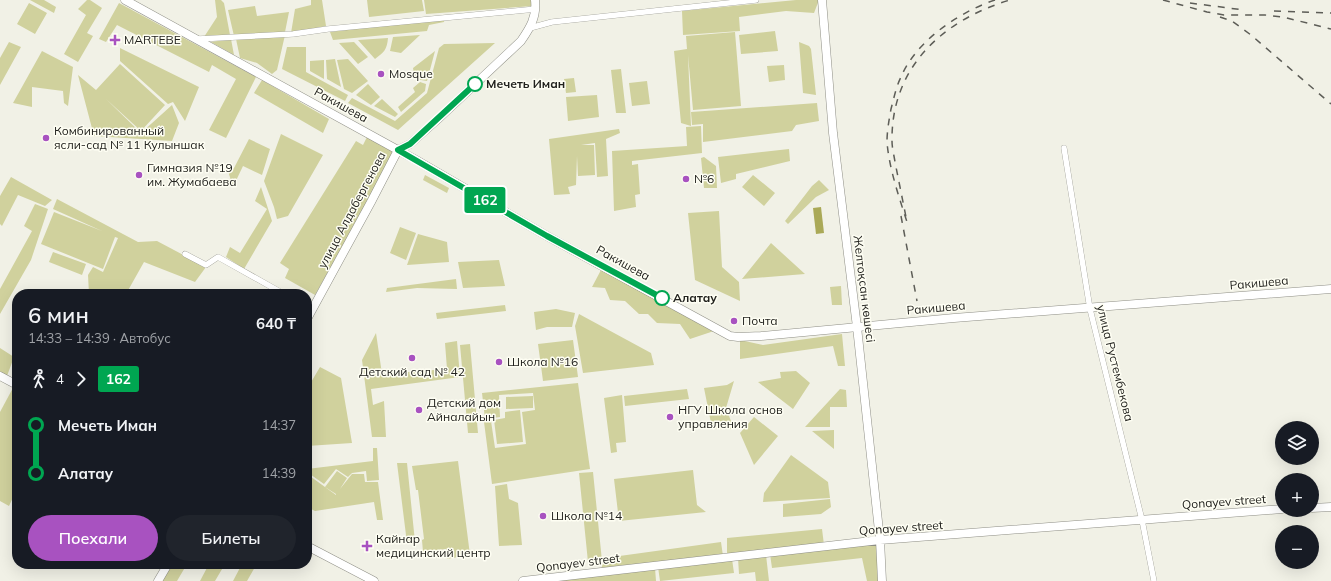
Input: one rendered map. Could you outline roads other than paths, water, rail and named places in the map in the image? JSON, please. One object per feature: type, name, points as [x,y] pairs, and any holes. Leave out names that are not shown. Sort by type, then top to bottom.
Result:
[{"type":"street","name":"Ракишева","points":[[125,0],[398,150],[547,236],[730,336],[753,336],[1331,289]]},
{"type":"street","name":"улица Алдабергенова","points":[[312,303],[368,208],[398,150],[410,144],[438,120],[521,41],[533,21],[536,9],[535,0]]},
{"type":"street","points":[[530,28],[552,22],[756,0]]},
{"type":"street","name":"Желтоқсан көшесі","points":[[822,0],[833,134],[857,327],[880,540],[882,581]]},
{"type":"street","points":[[197,39],[293,34],[342,27],[536,9]]},
{"type":"street","name":"улица Рустембекова","points":[[1064,148],[1090,308],[1142,520],[1154,581]]},
{"type":"street","points":[[185,254],[206,265],[218,257],[275,289]]},
{"type":"street","points":[[0,376],[12,382]]},
{"type":"street","points":[[1319,507],[1331,506]]},
{"type":"street","name":"Qonayev street","points":[[523,581],[880,540],[1275,510]]},
{"type":"street","points":[[312,549],[374,581]]},
{"type":"street","points":[[158,581],[165,569]]},
{"type":"railway","points":[[995,0],[981,5],[953,20],[928,40],[917,51],[899,81],[891,109],[887,142],[892,172],[907,222],[892,144],[894,115],[901,91],[911,69],[926,50],[943,34],[963,20],[1010,0]]},
{"type":"railway","points":[[1163,0],[1224,15],[1265,15],[1283,17],[1331,29]]},
{"type":"railway","points":[[1190,3],[1244,10]]},
{"type":"railway","points":[[1274,11],[1331,13]]},
{"type":"railway","points":[[1220,17],[1232,21],[1251,35],[1331,104]]},
{"type":"railway","points":[[901,216],[917,301]]},
{"type":"place","name":"MARTEBE","points":[[115,40]]},
{"type":"place","name":"Mosque","points":[[381,74]]},
{"type":"place","name":"Мечеть Иман","points":[[475,84]]},
{"type":"place","name":"Комбинированный ясли-сад № 11 Кулыншак","points":[[46,138]]},
{"type":"place","name":"Гимназия №19 им. Жумабаева","points":[[139,175]]},
{"type":"place","name":"№6","points":[[686,179]]},
{"type":"place","name":"Алатау","points":[[662,298]]},
{"type":"place","name":"Почта","points":[[734,321]]},
{"type":"place","name":"Детский сад № 42","points":[[412,358]]},
{"type":"place","name":"Школа №16","points":[[499,362]]},
{"type":"place","name":"Детский дом Айналайын","points":[[419,410]]},
{"type":"place","name":"НГУ Школа основ управления","points":[[670,417]]},
{"type":"place","name":"Школа №14","points":[[543,516]]},
{"type":"place","name":"Кайнар медицинский центр","points":[[367,546]]}]
